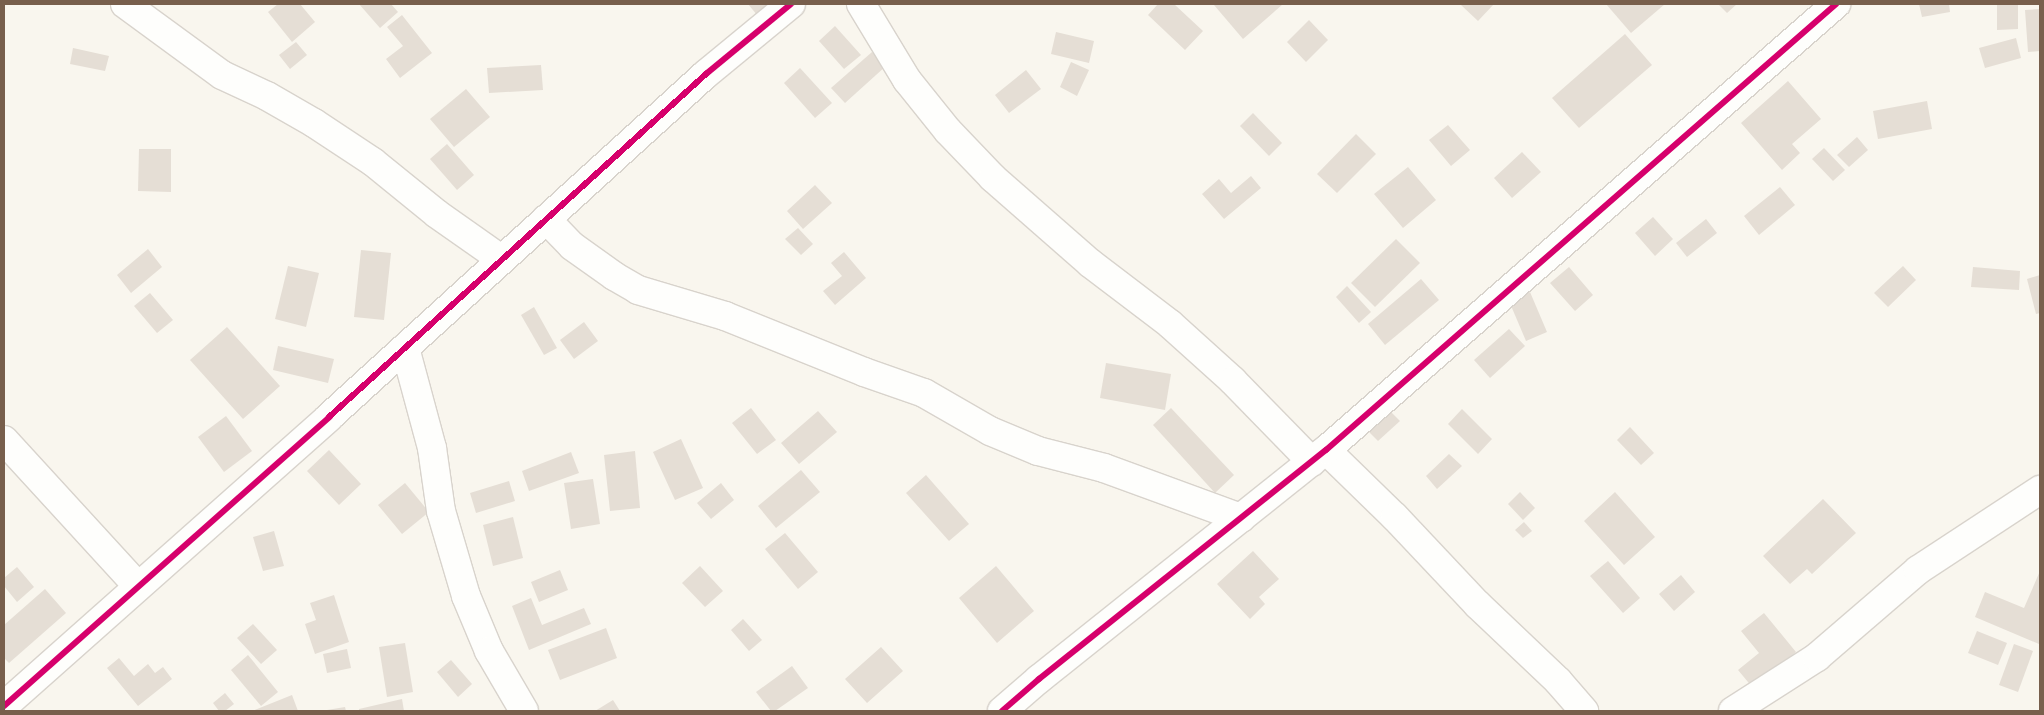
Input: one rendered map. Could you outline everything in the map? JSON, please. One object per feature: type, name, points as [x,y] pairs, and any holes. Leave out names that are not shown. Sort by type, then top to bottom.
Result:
[{"type":"street","points":[[125,4],[222,74],[306,118],[372,162],[437,214],[502,259]]},
{"type":"street","points":[[4,706],[405,348],[706,74],[790,4]]},
{"type":"street","points":[[861,4],[907,80],[948,131],[993,178],[1090,263],[1170,324],[1319,456],[1395,517],[1477,604],[1558,682],[1584,711]]},
{"type":"street","points":[[1002,711],[1039,679],[1319,456],[1836,4]]},
{"type":"street","points":[[546,219],[572,246],[614,276],[638,290],[725,316],[864,372],[924,393],[990,431],[1038,451],[1104,468],[1241,518]]},
{"type":"street","points":[[405,348],[432,448],[441,511],[466,596],[489,651],[524,711]]},
{"type":"street","points":[[4,440],[137,586]]},
{"type":"street","points":[[1733,711],[1817,657],[1918,570],[2040,490]]},
{"type":"building","points":[[278,4],[300,4],[315,22],[292,42],[268,12]]},
{"type":"building","points":[[359,4],[391,4],[398,12],[380,28]]},
{"type":"building","points":[[748,4],[769,4],[757,15]]},
{"type":"building","points":[[1158,4],[1174,4],[1203,31],[1185,50],[1148,15]]},
{"type":"building","points":[[1215,4],[1283,4],[1243,39]]},
{"type":"building","points":[[1462,4],[1494,4],[1478,21]]},
{"type":"building","points":[[1606,4],[1665,4],[1631,33]]},
{"type":"building","points":[[1718,4],[1737,4],[1727,13]]},
{"type":"building","points":[[1919,4],[1949,4],[1950,12],[1922,17]]},
{"type":"building","points":[[1997,4],[2018,4],[2018,29],[1997,30]]},
{"type":"building","points":[[2040,9],[2040,51],[2028,52],[2025,10]]},
{"type":"building","points":[[402,15],[432,53],[400,78],[386,59],[403,46],[387,27]]},
{"type":"building","points":[[1309,20],[1328,40],[1306,62],[1287,42]]},
{"type":"building","points":[[835,26],[861,55],[844,69],[819,41]]},
{"type":"building","points":[[1056,32],[1094,41],[1089,63],[1051,54]]},
{"type":"building","points":[[1625,34],[1652,65],[1579,128],[1552,98]]},
{"type":"building","points":[[2016,38],[2021,58],[1985,68],[1979,48]]},
{"type":"building","points":[[296,42],[307,55],[290,69],[279,55]]},
{"type":"building","points":[[73,48],[109,56],[105,71],[70,64]]},
{"type":"building","points":[[872,52],[886,66],[845,103],[831,88]]},
{"type":"building","points":[[1071,62],[1089,70],[1077,96],[1060,87]]},
{"type":"building","points":[[541,65],[543,90],[489,93],[487,68]]},
{"type":"building","points":[[800,68],[832,103],[815,118],[784,83]]},
{"type":"building","points":[[1026,70],[1041,89],[1009,113],[995,95]]},
{"type":"building","points":[[1788,81],[1821,119],[1792,144],[1800,153],[1782,170],[1741,123]]},
{"type":"building","points":[[466,89],[490,117],[454,147],[430,119]]},
{"type":"building","points":[[1927,101],[1932,129],[1878,139],[1873,111]]},
{"type":"building","points":[[1253,113],[1282,143],[1269,156],[1240,126]]},
{"type":"building","points":[[1448,125],[1470,150],[1451,166],[1429,140]]},
{"type":"building","points":[[1356,134],[1376,154],[1337,193],[1317,174]]},
{"type":"building","points":[[1857,137],[1868,150],[1849,167],[1837,155]]},
{"type":"building","points":[[447,144],[474,175],[457,190],[430,159]]},
{"type":"building","points":[[1824,148],[1845,170],[1833,181],[1812,159]]},
{"type":"building","points":[[139,149],[171,149],[171,192],[138,191]]},
{"type":"building","points":[[1522,152],[1541,172],[1512,198],[1494,178]]},
{"type":"building","points":[[1408,167],[1436,200],[1403,228],[1374,194]]},
{"type":"building","points":[[1251,176],[1261,188],[1224,219],[1202,194],[1219,179],[1231,193]]},
{"type":"building","points":[[815,185],[832,203],[803,229],[787,211]]},
{"type":"building","points":[[1780,187],[1795,205],[1759,235],[1744,216]]},
{"type":"building","points":[[1653,217],[1673,239],[1655,256],[1635,233]]},
{"type":"building","points":[[1706,219],[1717,233],[1687,257],[1676,243]]},
{"type":"building","points":[[798,228],[813,244],[801,255],[785,239]]},
{"type":"building","points":[[1396,239],[1420,263],[1375,307],[1351,283]]},
{"type":"building","points":[[148,249],[162,267],[131,293],[117,275]]},
{"type":"building","points":[[361,250],[391,253],[384,320],[354,317]]},
{"type":"building","points":[[844,252],[866,278],[835,305],[823,291],[842,276],[831,263]]},
{"type":"building","points":[[288,266],[319,273],[306,327],[275,319]]},
{"type":"building","points":[[1903,266],[1916,280],[1888,307],[1874,293]]},
{"type":"building","points":[[1569,267],[1593,295],[1575,311],[1550,283]]},
{"type":"building","points":[[1973,267],[2020,271],[2019,290],[1971,287]]},
{"type":"building","points":[[2040,275],[2040,313],[2036,314],[2027,279]]},
{"type":"building","points":[[1421,279],[1439,300],[1385,345],[1368,324]]},
{"type":"building","points":[[1347,286],[1371,312],[1359,323],[1336,297]]},
{"type":"building","points":[[1530,292],[1547,332],[1526,341],[1509,301]]},
{"type":"building","points":[[150,293],[173,320],[157,333],[134,306]]},
{"type":"building","points":[[534,307],[557,348],[544,355],[521,315]]},
{"type":"building","points":[[584,322],[598,341],[574,359],[560,340]]},
{"type":"building","points":[[227,327],[280,386],[243,419],[190,360]]},
{"type":"building","points":[[1509,329],[1525,346],[1490,378],[1474,360]]},
{"type":"building","points":[[278,346],[334,359],[328,383],[273,370]]},
{"type":"building","points":[[1106,363],[1171,374],[1165,410],[1100,398]]},
{"type":"building","points":[[751,408],[776,440],[757,454],[732,423]]},
{"type":"building","points":[[1171,408],[1234,475],[1215,493],[1153,425]]},
{"type":"building","points":[[1387,408],[1400,421],[1378,441],[1366,429]]},
{"type":"building","points":[[1462,409],[1492,439],[1478,454],[1448,424]]},
{"type":"building","points":[[818,411],[837,432],[799,464],[781,443]]},
{"type":"building","points":[[226,416],[252,451],[224,472],[198,437]]},
{"type":"building","points":[[1630,427],[1654,453],[1641,465],[1617,440]]},
{"type":"building","points":[[681,439],[703,488],[675,500],[653,452]]},
{"type":"building","points":[[329,450],[361,484],[339,505],[307,471]]},
{"type":"building","points":[[635,451],[640,508],[610,511],[604,455]]},
{"type":"building","points":[[571,452],[579,473],[529,491],[522,471]]},
{"type":"building","points":[[1449,454],[1462,466],[1437,489],[1426,476]]},
{"type":"building","points":[[801,470],[820,492],[776,528],[758,506]]},
{"type":"building","points":[[926,475],[969,524],[949,541],[906,493]]},
{"type":"building","points":[[593,479],[600,524],[571,529],[564,483]]},
{"type":"building","points":[[509,481],[515,501],[476,513],[470,493]]},
{"type":"building","points":[[405,483],[429,512],[402,534],[378,505]]},
{"type":"building","points":[[721,483],[734,500],[711,519],[697,503]]},
{"type":"building","points":[[1520,492],[1535,508],[1523,520],[1508,504]]},
{"type":"building","points":[[1615,492],[1655,537],[1624,565],[1584,521]]},
{"type":"building","points":[[1823,499],[1856,533],[1812,574],[1807,569],[1790,584],[1763,556]]},
{"type":"building","points":[[513,517],[523,558],[493,566],[483,525]]},
{"type":"building","points":[[1524,522],[1532,531],[1523,538],[1515,530]]},
{"type":"building","points":[[274,531],[284,566],[263,571],[253,537]]},
{"type":"building","points":[[785,533],[818,572],[798,589],[765,549]]},
{"type":"building","points":[[1253,551],[1279,579],[1259,597],[1265,604],[1250,619],[1217,584]]},
{"type":"building","points":[[1608,561],[1640,598],[1623,613],[1590,576]]},
{"type":"building","points":[[700,566],[723,591],[705,607],[682,583]]},
{"type":"building","points":[[996,566],[1034,611],[997,643],[959,598]]},
{"type":"building","points":[[17,567],[34,587],[17,602],[4,586],[4,578]]},
{"type":"building","points":[[560,570],[568,590],[539,602],[531,582]]},
{"type":"building","points":[[2040,571],[2039,644],[1975,617],[1985,592],[2024,608]]},
{"type":"building","points":[[1681,575],[1695,592],[1674,611],[1659,594]]},
{"type":"building","points":[[45,589],[66,613],[9,663],[4,658],[4,625]]},
{"type":"building","points":[[334,595],[349,642],[315,654],[305,624],[316,620],[310,603]]},
{"type":"building","points":[[531,598],[542,625],[584,608],[591,624],[529,650],[512,606]]},
{"type":"building","points":[[1764,613],[1796,652],[1753,688],[1738,670],[1759,653],[1741,631]]},
{"type":"building","points":[[743,619],[762,640],[749,651],[731,630]]},
{"type":"building","points":[[253,624],[277,650],[261,664],[237,638]]},
{"type":"building","points":[[606,628],[617,658],[560,680],[548,650]]},
{"type":"building","points":[[1977,631],[2007,643],[1998,665],[1968,653]]},
{"type":"building","points":[[405,643],[413,692],[387,697],[379,647]]},
{"type":"building","points":[[2014,644],[2033,651],[2018,692],[1999,685]]},
{"type":"building","points":[[881,647],[903,671],[867,703],[845,679]]},
{"type":"building","points":[[347,649],[351,668],[327,673],[323,654]]},
{"type":"building","points":[[248,655],[278,692],[261,706],[231,670]]},
{"type":"building","points":[[119,658],[134,676],[148,664],[155,673],[163,667],[172,679],[138,706],[107,668]]},
{"type":"building","points":[[451,660],[472,684],[458,697],[437,672]]},
{"type":"building","points":[[792,666],[808,688],[775,711],[771,711],[756,692]]},
{"type":"building","points":[[225,693],[234,704],[225,711],[219,711],[213,703]]},
{"type":"building","points":[[292,695],[298,711],[252,711]]},
{"type":"building","points":[[402,699],[404,711],[359,711],[359,709]]},
{"type":"building","points":[[613,700],[620,711],[595,711]]},
{"type":"building","points":[[345,707],[346,711],[327,711],[327,710]]},
{"type":"cycle path","points":[[4,706],[329,417],[706,74],[791,4]]},
{"type":"cycle path","points":[[1002,711],[1039,679],[1326,450],[1836,4]]}]
